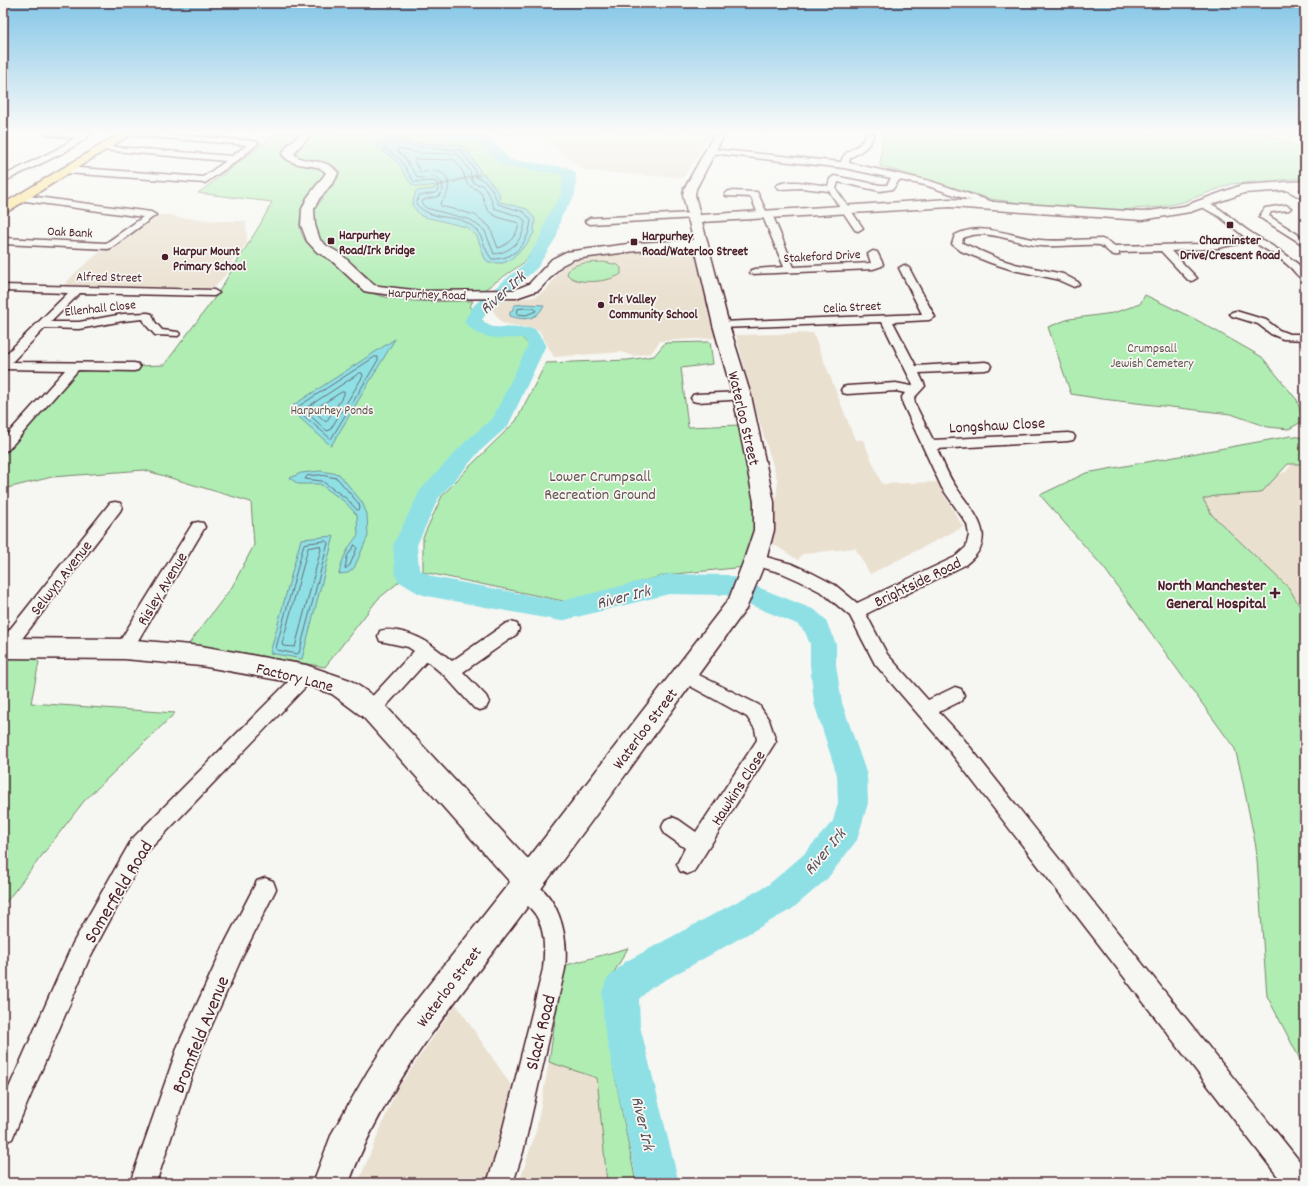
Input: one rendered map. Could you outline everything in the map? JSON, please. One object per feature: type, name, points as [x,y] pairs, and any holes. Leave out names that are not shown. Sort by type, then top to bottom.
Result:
[{"type":"main road","points":[[3,209],[37,188]]},
{"type":"street","name":"Harpurhey Road","points":[[321,188],[313,198],[308,209],[308,225],[314,240],[322,249],[336,257],[370,288],[405,294],[516,294],[534,287],[557,262],[571,255],[636,247],[700,244]]},
{"type":"street","name":"Waterloo Street","points":[[330,1183],[345,1146],[380,1083],[413,1032],[685,675],[742,594],[755,560],[764,530],[764,502],[742,396],[721,325],[689,201],[690,188]]},
{"type":"street","points":[[827,188],[832,189],[858,228]]},
{"type":"street","points":[[941,188],[996,206]]},
{"type":"street","points":[[590,221],[765,214],[934,203],[1142,216],[1178,211],[1203,204],[1242,189],[1249,188]]},
{"type":"street","points":[[1289,188],[1305,198]]},
{"type":"street","points":[[729,194],[754,194],[765,214],[790,270]]},
{"type":"street","name":"Oak Bank","points":[[3,241],[108,246],[151,215],[21,198]]},
{"type":"street","points":[[1203,204],[1223,215],[1253,238],[1276,251],[1293,264],[1305,277]]},
{"type":"street","points":[[1286,208],[1268,210],[1264,216],[1305,243]]},
{"type":"street","points":[[1074,284],[1064,273],[1012,267],[961,247],[956,240],[962,234],[978,232],[1011,236],[1033,242],[1102,242],[1106,243],[1114,251],[1218,246],[1253,238]]},
{"type":"street","points":[[1163,248],[1192,278]]},
{"type":"street","name":"Stakeford Drive","points":[[755,272],[872,266],[878,264],[873,254]]},
{"type":"street","points":[[1293,264],[1305,263]]},
{"type":"street","name":"Celia Street","points":[[721,325],[934,316],[904,268]]},
{"type":"street","points":[[1180,278],[1205,278]]},
{"type":"street","name":"Alfred Street","points":[[3,288],[214,293]]},
{"type":"street","points":[[3,365],[77,290]]},
{"type":"street","points":[[1236,314],[1261,318],[1275,332],[1288,337],[1305,337]]},
{"type":"street","name":"Ellenhall Close","points":[[44,325],[76,326],[125,316],[148,316],[150,318],[150,323],[159,333],[174,334]]},
{"type":"street","name":"Brightside Road","points":[[755,560],[786,568],[806,577],[829,589],[856,611],[960,561],[974,548],[976,535],[974,524],[970,516],[948,488],[907,400],[919,384],[886,318]]},
{"type":"street","points":[[3,365],[134,367]]},
{"type":"street","points":[[3,447],[75,366]]},
{"type":"street","points":[[911,370],[985,366]]},
{"type":"street","points":[[847,390],[896,387],[915,391]]},
{"type":"street","points":[[697,398],[742,396]]},
{"type":"street","name":"Longshaw Close","points":[[929,445],[1068,437]]},
{"type":"street","name":"Selwyn Avenue","points":[[4,648],[115,507]]},
{"type":"street","name":"Risley Avenue","points":[[124,649],[198,527]]},
{"type":"street","points":[[856,611],[881,659],[927,709],[955,743],[1300,1183]]},
{"type":"street","points":[[451,671],[511,629]]},
{"type":"street","points":[[386,636],[412,641],[426,650],[451,671],[480,702]]},
{"type":"street","name":"Factory Lane","points":[[4,648],[124,649],[201,656],[306,675],[341,687],[372,709],[526,885]]},
{"type":"street","points":[[372,709],[426,650]]},
{"type":"street","name":"Somerfield Road","points":[[3,1130],[81,951],[139,846],[306,675]]},
{"type":"street","name":"Hawkins Close","points":[[685,675],[753,711],[763,726],[767,741],[687,864]]},
{"type":"street","points":[[927,709],[955,695]]},
{"type":"street","points":[[672,827],[699,846]]},
{"type":"street","name":"Slack Road","points":[[500,1183],[510,1152],[556,958],[556,945],[550,921],[542,904],[526,885]]},
{"type":"street","name":"Bromfield Avenue","points":[[143,1183],[188,1052],[234,949],[265,889]]},
{"type":"shaded area","name":"Harpur Mount Primary School","points":[[155,215],[176,215],[174,217],[222,221],[246,221],[247,243],[231,262],[235,264],[214,288],[64,285],[76,272],[101,251],[112,249],[118,245],[117,243]]},
{"type":"shaded area","name":"Irk Valley Community School","points":[[694,248],[715,338],[660,341],[651,353],[633,356],[621,352],[554,357],[539,330],[502,323],[491,308],[498,302],[534,297],[546,290],[563,267],[569,262],[582,258],[635,252]]},
{"type":"shaded area","points":[[813,333],[855,440],[863,440],[882,484],[937,482],[963,527],[870,574],[855,548],[802,554],[798,560],[770,542],[778,482],[753,401],[736,335]]},
{"type":"shaded area","name":"North Manchester General Hospital","points":[[1305,446],[1305,684],[1184,501],[1286,472]]},
{"type":"shaded area","points":[[456,1004],[513,1088],[492,1172],[483,1183],[358,1183],[396,1091]]},
{"type":"shaded area","points":[[549,1062],[597,1078],[607,1183],[519,1183],[536,1131]]},
{"type":"green space","name":"Harpurhey Ponds","points":[[204,188],[317,188],[301,217],[300,225],[302,236],[312,248],[325,257],[356,284],[379,295],[405,300],[434,302],[473,301],[470,306],[487,326],[520,335],[529,345],[497,419],[466,446],[422,495],[397,545],[399,582],[378,599],[325,667],[210,647],[188,645],[232,587],[254,545],[251,502],[144,470],[52,477],[3,489],[3,457],[79,368],[164,365],[216,296],[261,223],[272,202],[198,193]]},
{"type":"green space","points":[[330,188],[564,188],[563,195],[548,217],[545,237],[522,264],[478,294],[429,293],[377,285],[344,256],[319,241],[313,228],[314,210]]},
{"type":"green space","points":[[955,188],[1219,188],[1183,202],[1160,207],[1120,210],[1034,205],[991,199]]},
{"type":"green space","points":[[604,262],[618,265],[621,268],[621,274],[609,279],[593,282],[577,280],[571,278],[567,274],[572,267],[577,265]]},
{"type":"green space","name":"Crumpsall Jewish Cemetery","points":[[1145,295],[1195,319],[1262,357],[1297,400],[1303,421],[1289,429],[1268,427],[1231,414],[1071,394],[1048,327],[1069,319],[1113,313],[1140,304]]},
{"type":"green space","name":"Lower Crumpsall Recreation Ground","points":[[710,342],[713,364],[681,368],[688,427],[741,425],[755,474],[756,523],[745,567],[665,575],[568,602],[423,572],[423,537],[442,496],[516,421],[546,363],[628,360],[654,356],[665,343]]},
{"type":"green space","points":[[1291,436],[1305,438],[1305,464],[1288,464],[1261,493],[1215,496],[1203,499],[1212,515],[1289,588],[1305,615],[1305,1069],[1267,996],[1256,847],[1235,749],[1104,568],[1040,495],[1086,473]]},
{"type":"green space","points":[[3,658],[33,658],[39,662],[31,703],[175,713],[84,801],[3,906]]},
{"type":"green space","points":[[628,948],[605,988],[613,1066],[636,1183],[607,1183],[597,1078],[549,1062],[563,966]]},
{"type":"water","points":[[495,188],[499,193],[500,202],[527,209],[535,219],[534,233],[527,244],[510,260],[503,263],[490,263],[485,259],[477,236],[466,227],[421,216],[412,205],[416,191],[434,189]]},
{"type":"water","points":[[517,274],[528,275],[487,311],[475,309],[483,301]]},
{"type":"water","points":[[515,305],[544,305],[538,314],[530,318],[526,319],[510,316],[510,312],[513,310]]},
{"type":"water","points":[[395,339],[331,446],[289,408]]},
{"type":"water","points":[[320,471],[339,474],[362,502],[367,514],[368,536],[354,568],[348,573],[339,574],[346,553],[358,535],[357,515],[345,502],[320,484],[298,484],[290,478],[301,473]]},
{"type":"water","points":[[334,536],[302,659],[270,653],[301,539]]},
{"type":"waterway","name":"River Irk","points":[[568,188],[568,195],[554,217],[549,236],[529,268],[480,309],[473,321],[486,332],[529,333],[537,345],[501,421],[473,446],[429,495],[405,545],[407,574],[427,586],[561,611],[669,584],[728,585],[795,612],[806,617],[816,626],[823,644],[823,665],[828,703],[852,775],[853,803],[846,829],[815,867],[780,897],[638,975],[620,992],[622,1026],[658,1183]]},
{"type":"place","name":"Charminster Drive/Crescent Road","points":[[1230,225]]},
{"type":"place","name":"Harpurhey Road/Irk Bridge","points":[[331,241]]},
{"type":"place","name":"Harpurhey Road/Waterloo Street","points":[[634,242]]},
{"type":"place","name":"Harpur Mount Primary School","points":[[165,257]]},
{"type":"place","name":"Irk Valley Community School","points":[[601,305]]},
{"type":"place","name":"North Manchester General Hospital","points":[[1275,593]]}]
